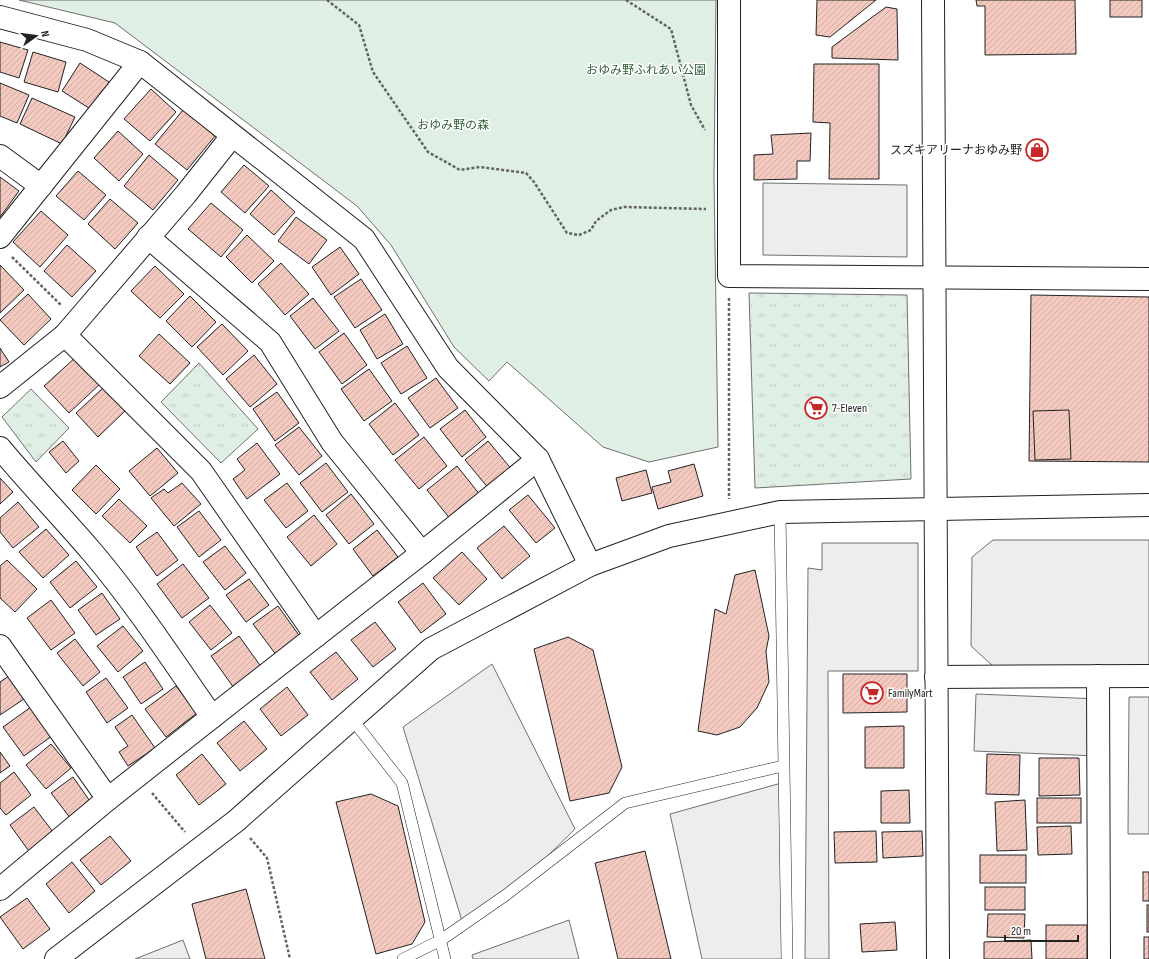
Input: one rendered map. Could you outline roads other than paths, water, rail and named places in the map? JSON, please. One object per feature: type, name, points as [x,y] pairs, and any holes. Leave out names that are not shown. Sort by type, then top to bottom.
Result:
[{"type":"street","points":[[729,0],[728,276],[1149,279]]},
{"type":"street","points":[[933,0],[938,959]]},
{"type":"street","points":[[0,17],[87,40],[140,62],[364,239],[448,368],[538,459],[590,565]]},
{"type":"street","points":[[0,237],[140,62]]},
{"type":"street","points":[[0,387],[71,328],[186,194],[232,136]]},
{"type":"street","points":[[0,156],[41,186]]},
{"type":"street","points":[[148,237],[270,342],[332,442],[422,553]]},
{"type":"street","points":[[71,328],[201,471],[316,636]]},
{"type":"street","points":[[0,448],[31,485],[92,552],[133,604],[212,717]]},
{"type":"street","points":[[3,881],[422,553],[538,459]]},
{"type":"street","points":[[56,959],[236,821],[431,649],[590,565],[669,536],[780,512],[1149,505]]},
{"type":"street","points":[[0,646],[108,800]]},
{"type":"street","points":[[1098,676],[1099,959]]},
{"type":"street","points":[[936,677],[1149,676]]},
{"type":"lane","points":[[780,512],[787,959]]},
{"type":"lane","points":[[352,719],[402,783],[445,959]]},
{"type":"lane","points":[[403,959],[441,940],[506,895],[625,803],[783,766]]},
{"type":"place","name":"スズキアリーナおゆみ野","points":[[1037,150]]},
{"type":"place","name":"7-Eleven","points":[[816,408]]},
{"type":"place","name":"FamilyMart","points":[[872,693]]},
{"type":"park label","name":"おゆみ野ふれあい公園","points":[[646,70]]},
{"type":"park label","name":"おゆみ野の森","points":[[453,125]]}]
